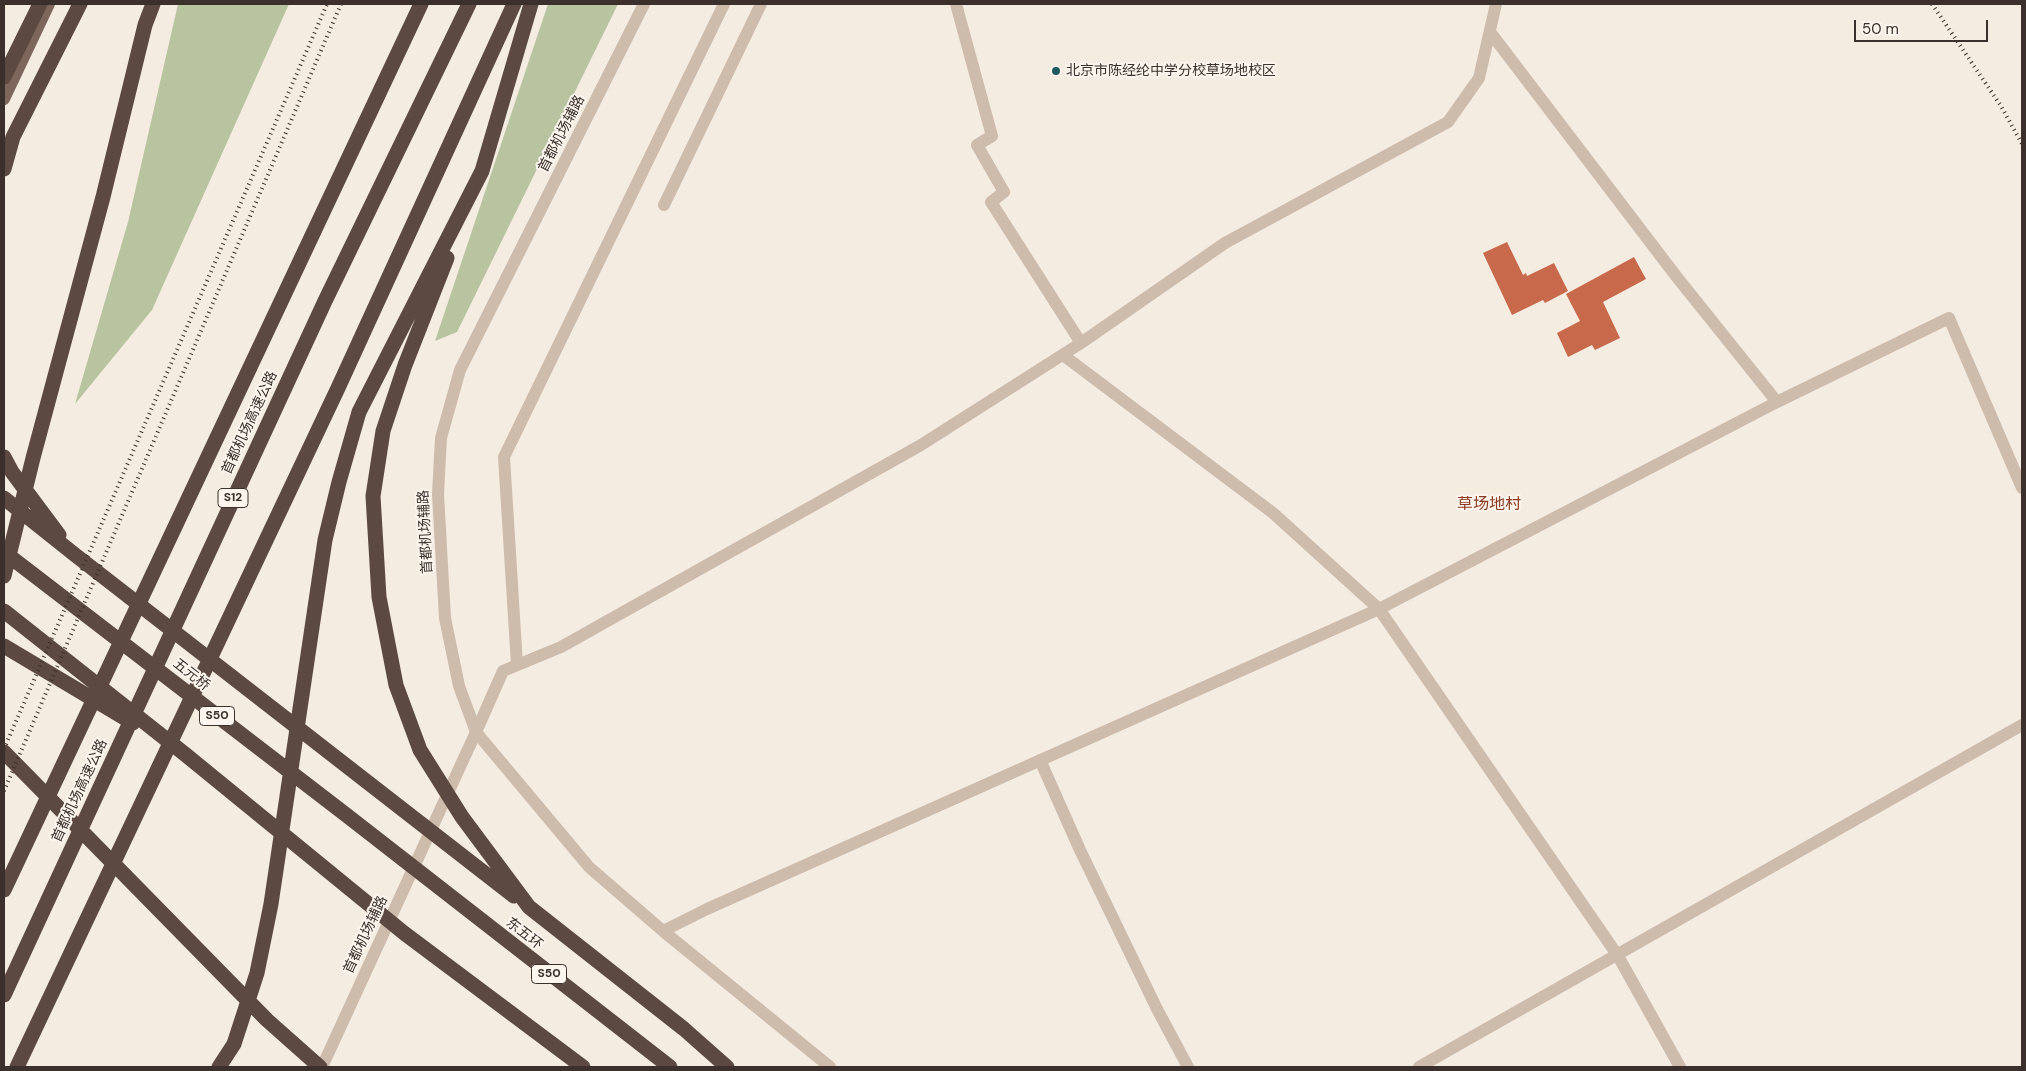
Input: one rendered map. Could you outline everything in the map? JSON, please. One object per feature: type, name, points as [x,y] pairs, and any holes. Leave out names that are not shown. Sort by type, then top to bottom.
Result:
[{"type":"highway","points":[[4,78],[40,4]]},
{"type":"highway","points":[[4,169],[14,137],[80,4]]},
{"type":"highway","points":[[4,576],[33,458],[103,197],[145,25],[153,4]]},
{"type":"highway","name":"首都机场高速公路","points":[[4,890],[421,4]]},
{"type":"highway","name":"首都机场高速公路","points":[[4,995],[324,300],[469,4]]},
{"type":"highway","points":[[18,1067],[338,388],[514,4]]},
{"type":"highway","points":[[529,907],[462,816],[420,750],[396,685],[379,596],[372,496],[383,431],[405,365],[482,171],[532,4]]},
{"type":"highway","points":[[219,1067],[234,1044],[257,973],[272,904],[325,540],[359,412],[482,171]]},
{"type":"highway","points":[[4,457],[12,472],[74,554]]},
{"type":"highway","points":[[4,498],[529,907],[684,1029],[727,1067]]},
{"type":"highway","name":"五元桥","points":[[4,552],[429,881]]},
{"type":"highway","points":[[4,611],[186,755],[404,933],[583,1067]]},
{"type":"highway","points":[[4,646],[186,755]]},
{"type":"highway","points":[[4,752],[268,1020],[321,1067]]},
{"type":"highway","name":"东五环","points":[[429,881],[670,1067]]},
{"type":"main road","points":[[4,99],[50,4]]},
{"type":"street","name":"首都机场辅路","points":[[321,1067],[476,732],[459,686],[445,618],[438,494],[441,438],[460,370],[644,4]]},
{"type":"street","points":[[517,665],[504,457],[724,4]]},
{"type":"street","points":[[664,205],[761,4]]},
{"type":"street","points":[[956,4],[992,136],[978,145],[1004,192],[991,202],[1081,343]]},
{"type":"street","points":[[830,1067],[663,932],[588,867],[476,732],[503,671],[561,648],[904,455],[1081,343],[1225,243],[1448,122],[1479,78],[1496,4]]},
{"type":"street","points":[[1490,32],[1676,276],[1777,402]]},
{"type":"street","points":[[663,932],[707,909],[1379,609],[1777,402],[1948,318],[2022,488]]},
{"type":"street","points":[[1063,354],[1273,513],[1379,609],[1618,956],[1680,1067]]},
{"type":"street","points":[[1419,1067],[1618,956],[2022,725]]},
{"type":"street","points":[[1040,760],[1080,850],[1157,1009],[1188,1067]]},
{"type":"green space","points":[[178,4],[289,4],[152,310],[75,404],[128,222]]},
{"type":"green space","points":[[548,4],[618,4],[457,332],[435,341]]},
{"type":"building","points":[[1507,242],[1523,275],[1526,273],[1527,276],[1554,263],[1568,291],[1545,303],[1543,300],[1512,315],[1483,253]]},
{"type":"building","points":[[1634,257],[1646,279],[1603,302],[1620,338],[1595,350],[1592,345],[1568,357],[1557,333],[1580,321],[1566,294]]},
{"type":"railway","points":[[4,749],[327,4]]},
{"type":"railway","points":[[4,791],[341,4]]},
{"type":"railway","points":[[1932,4],[2001,106],[2022,144]]},
{"type":"place","name":"北京市陈经纶中学分校草场地校区","points":[[1056,71]]},
{"type":"district","name":"草场地村","points":[[1489,505]]}]
